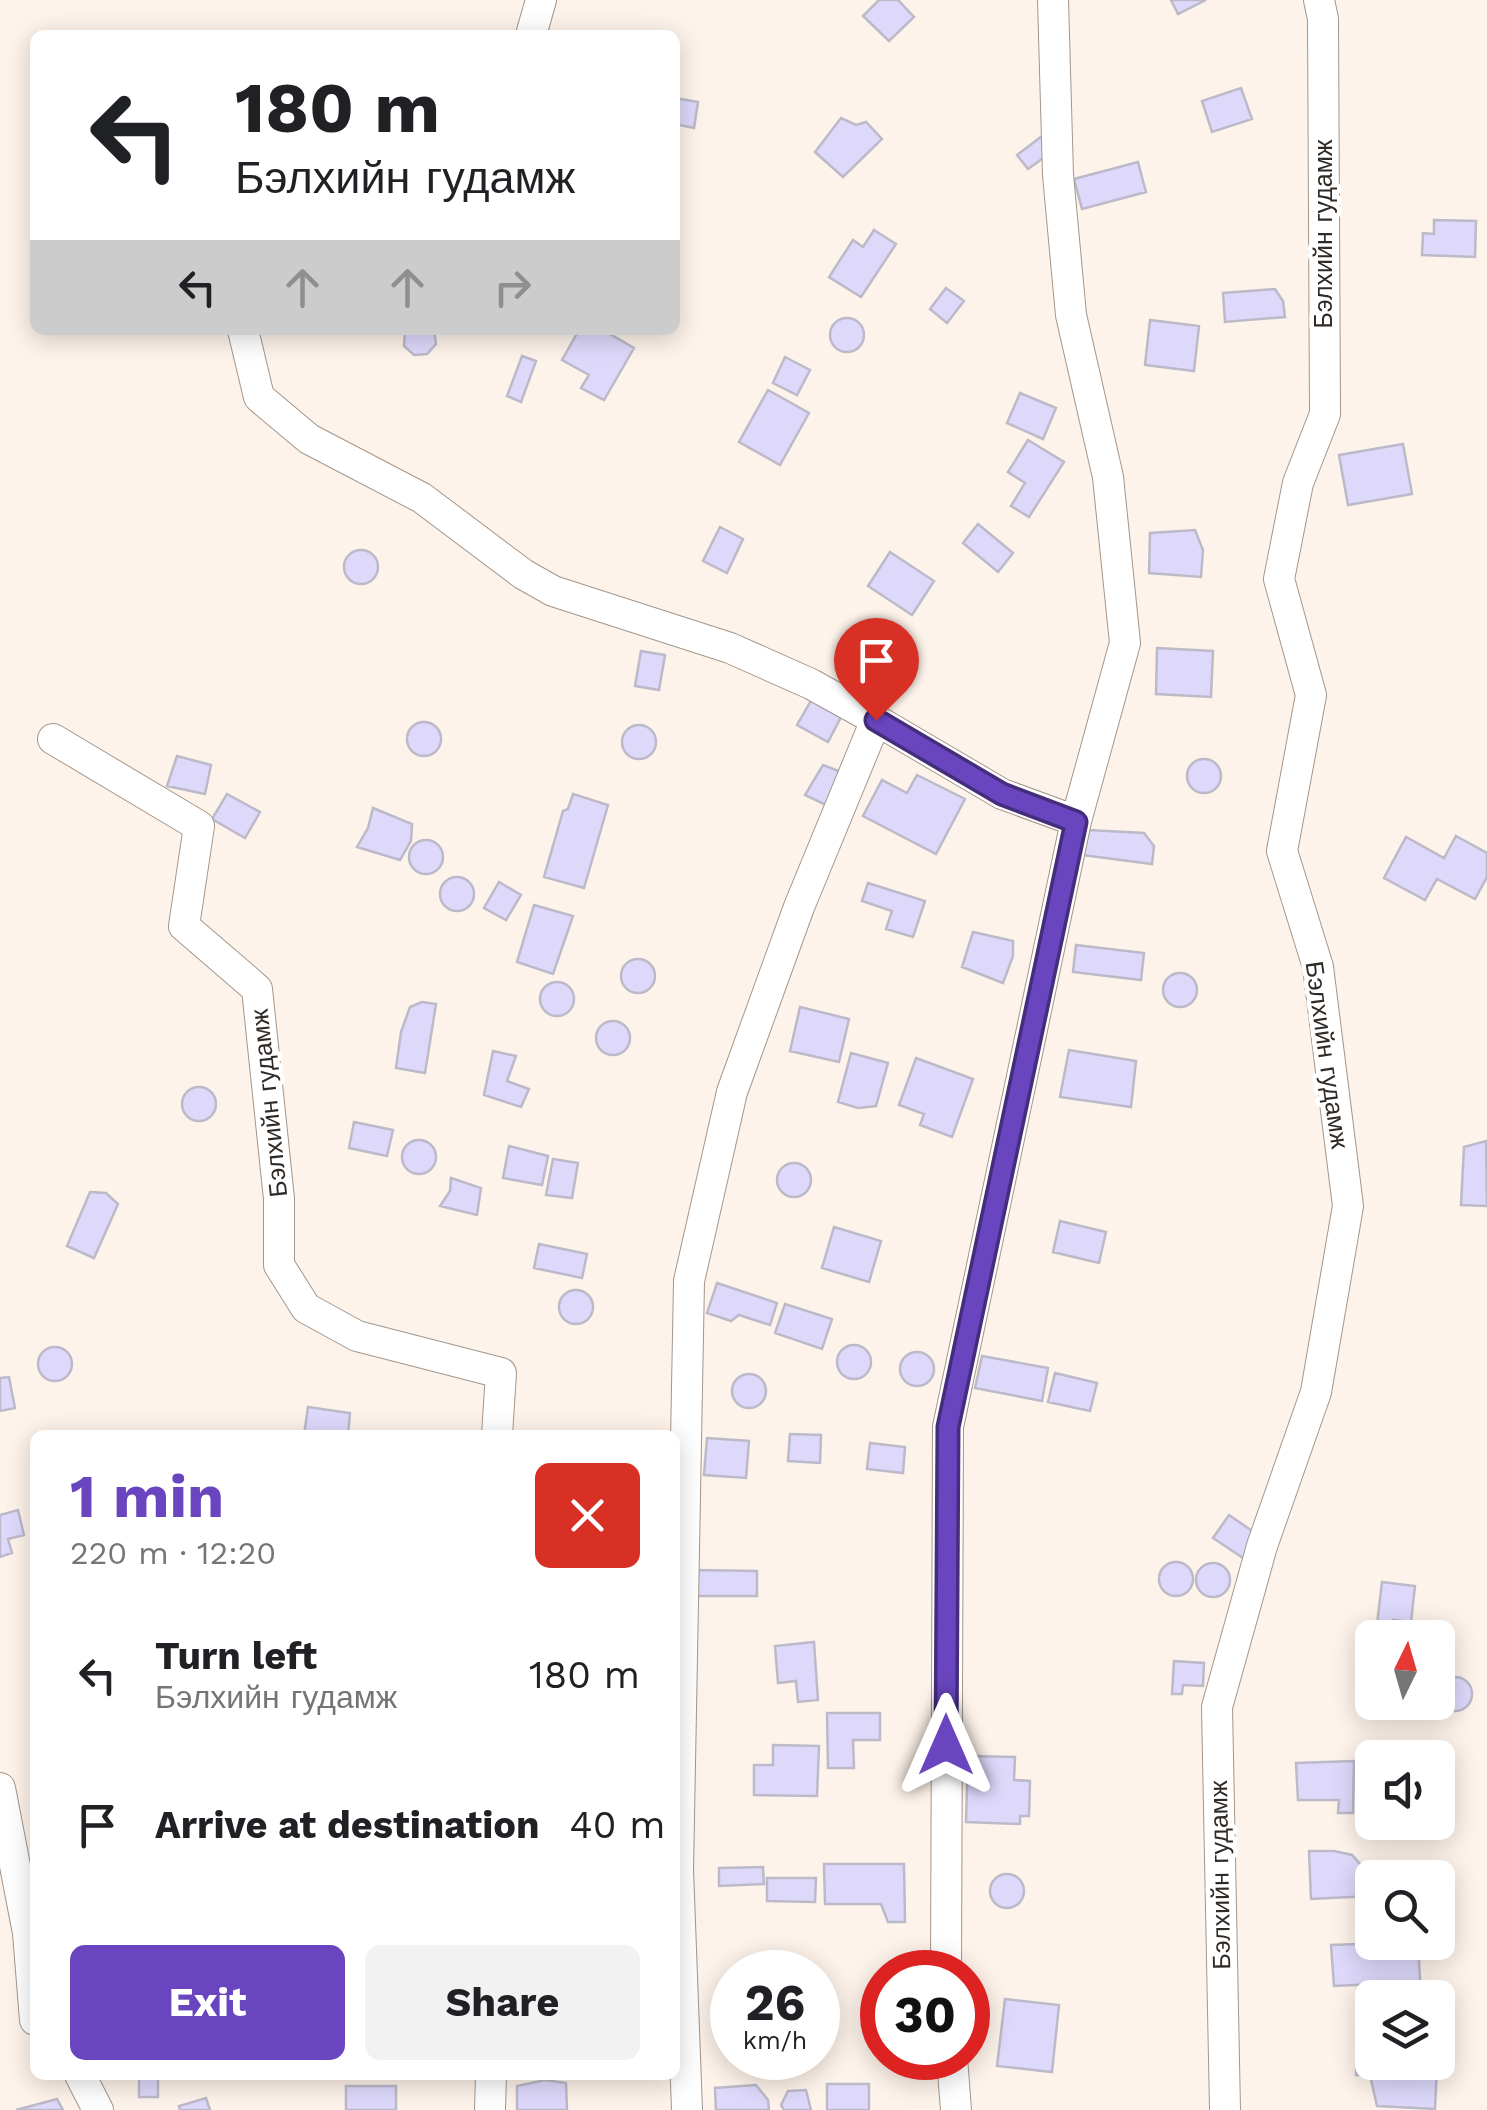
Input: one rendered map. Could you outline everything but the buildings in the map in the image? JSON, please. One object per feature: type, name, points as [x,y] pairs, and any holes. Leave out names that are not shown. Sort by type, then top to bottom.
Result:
[{"type":"street","points":[[532,30],[541,0]]},
{"type":"street","points":[[946,1950],[948,1427],[1076,822],[1125,643],[1108,477],[1071,315],[1058,176],[1053,0]]},
{"type":"street","name":"Бэлхийн гудамж","points":[[1225,2110],[1217,1707],[1262,1546],[1316,1392],[1348,1206],[1318,967],[1282,851],[1311,695],[1280,579],[1298,483],[1325,414],[1323,19],[1319,0]]},
{"type":"street","points":[[244,335],[259,397],[309,438],[422,498],[523,574],[554,590],[730,648],[811,684],[1002,794],[1076,822]]},
{"type":"street","points":[[680,1763],[689,1281],[732,1092],[798,906],[876,720]]},
{"type":"street","name":"Бэлхийн гудамж","points":[[53,739],[200,826],[184,926],[258,988],[279,1199],[279,1265],[306,1308],[357,1336],[501,1373],[497,1430]]},
{"type":"street","points":[[0,1788],[30,1958]]},
{"type":"street","points":[[680,1923],[687,2110]]},
{"type":"street","points":[[83,2080],[98,2110]]},
{"type":"street","points":[[490,2110],[491,2080]]},
{"type":"street","points":[[954,2080],[956,2110]]},
{"type":"route","points":[[876,720],[1002,794],[1076,822],[948,1427],[946,1745]]}]
